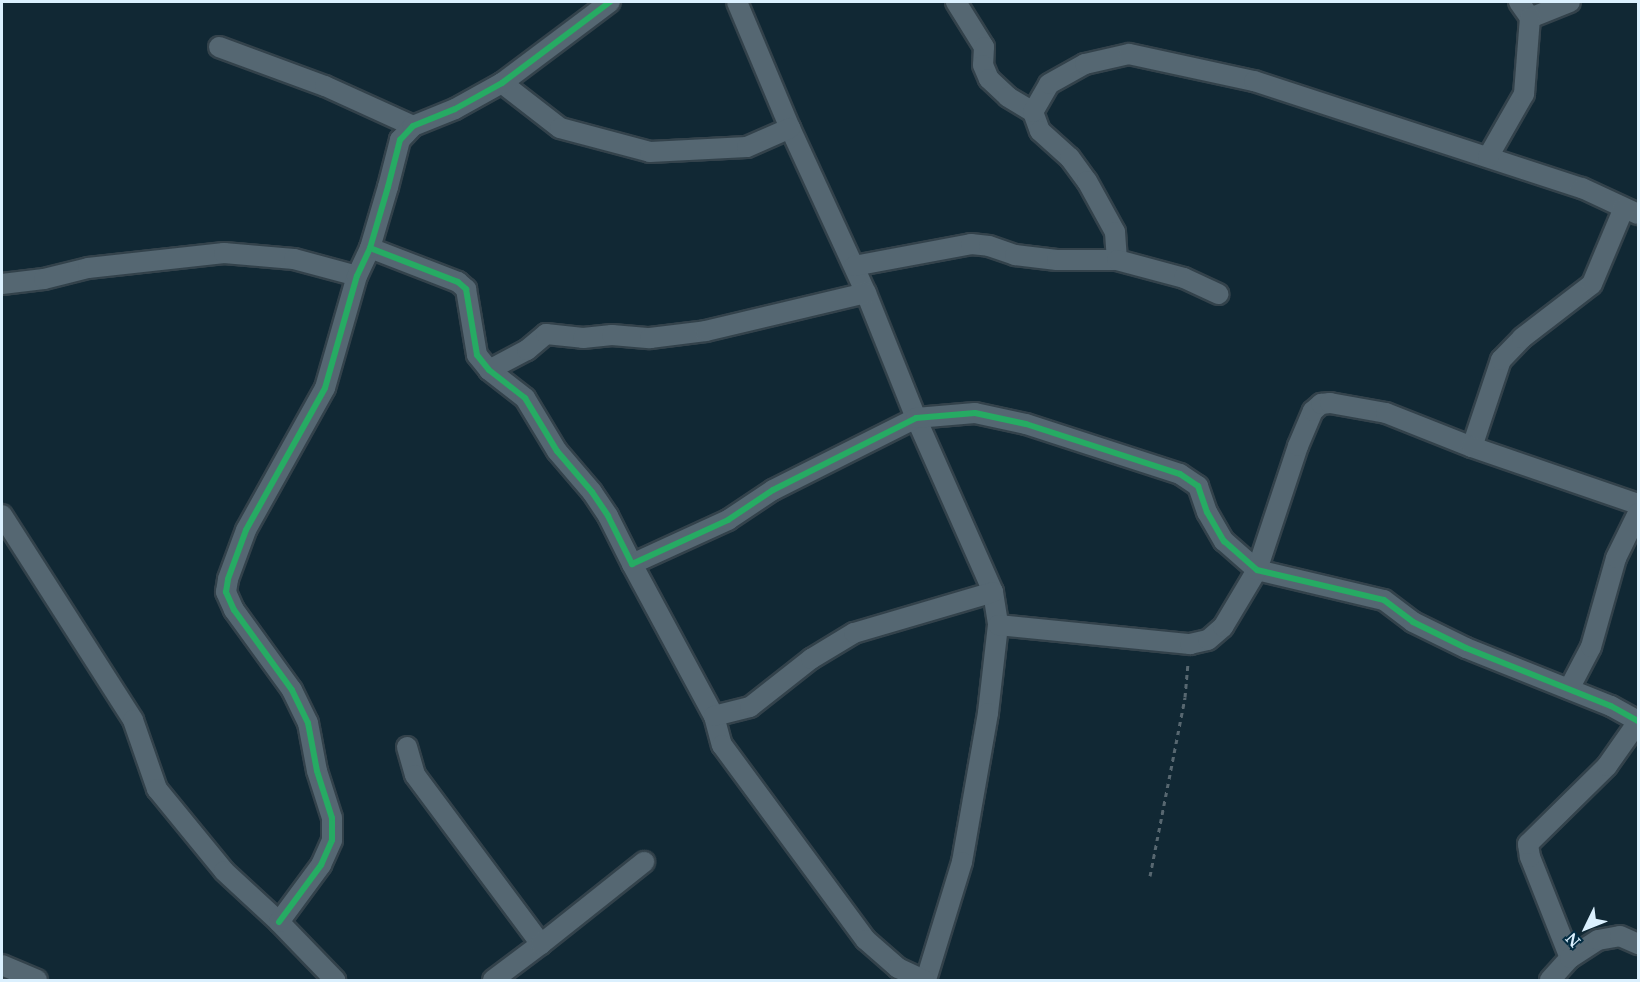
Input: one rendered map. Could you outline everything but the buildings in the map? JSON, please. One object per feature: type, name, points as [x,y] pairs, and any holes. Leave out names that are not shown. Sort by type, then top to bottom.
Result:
[{"type":"street","points":[[279,922],[321,865],[332,840],[332,818],[317,771],[308,723],[292,690],[234,610],[226,592],[228,579],[246,530],[325,388],[357,276],[370,248],[400,140],[413,126],[455,109],[502,83],[610,2]]},
{"type":"street","points":[[370,248],[458,282],[466,289],[474,346],[489,370],[525,398],[557,451],[603,508],[714,716],[722,745],[866,940],[898,968],[925,981],[962,862],[988,713],[998,625],[993,592],[966,525],[916,418],[867,293],[790,128],[737,2]]},
{"type":"street","points":[[956,2],[984,47],[983,65],[989,79],[1008,97],[1033,112],[1040,131],[1070,158],[1087,181],[1115,232],[1117,260]]},
{"type":"street","points":[[1488,157],[1524,94],[1530,18],[1519,2]]},
{"type":"street","points":[[1530,18],[1570,2]]},
{"type":"street","points":[[219,47],[325,86],[413,126]]},
{"type":"street","points":[[1033,112],[1049,84],[1084,64],[1129,54],[1254,81],[1582,188],[1631,211],[1592,284],[1522,338],[1501,360],[1472,447]]},
{"type":"street","points":[[502,83],[560,128],[650,152],[747,147],[790,128]]},
{"type":"street","points":[[854,266],[971,244],[989,246],[1015,255],[1057,260],[1117,260],[1184,278],[1219,294]]},
{"type":"street","points":[[2,284],[44,279],[88,268],[224,253],[294,260],[357,276]]},
{"type":"street","points":[[489,370],[527,350],[546,334],[582,338],[612,334],[650,338],[695,332],[867,293]]},
{"type":"street","points":[[998,625],[1190,644],[1208,640],[1223,627],[1257,570],[1298,446],[1313,411],[1321,404],[1330,403],[1386,413],[1472,447],[1638,504]]},
{"type":"street","points":[[632,564],[728,520],[773,490],[916,418],[975,413],[1026,424],[1180,474],[1198,486],[1207,512],[1224,541],[1257,570],[1384,600],[1413,622],[1466,648],[1569,689],[1638,721],[1607,766],[1528,844],[1530,857],[1570,958]]},
{"type":"street","points":[[1569,689],[1591,647],[1616,558],[1638,513]]},
{"type":"street","points":[[2,515],[133,720],[157,789],[224,871],[279,922],[335,981]]},
{"type":"street","points":[[714,716],[750,707],[811,659],[854,633],[993,592]]},
{"type":"street","points":[[407,747],[415,775],[541,944]]},
{"type":"street","points":[[493,981],[644,862]]},
{"type":"street","points":[[1550,981],[1570,958],[1598,940],[1620,936],[1638,944]]},
{"type":"street","points":[[2,964],[37,981]]},
{"type":"path","points":[[1150,876],[1185,698],[1190,644]]},
{"type":"cycle path","points":[[279,922],[321,865],[332,840],[332,818],[317,771],[308,723],[292,690],[234,610],[226,592],[228,579],[246,530],[325,388],[357,276],[370,248],[400,140],[413,126],[455,109],[502,83],[610,2]]},
{"type":"cycle path","points":[[370,248],[458,282],[466,289],[477,355],[489,370],[525,398],[557,451],[592,492],[608,516],[632,564],[728,520],[773,490],[916,418],[975,413],[1026,424],[1180,474],[1198,486],[1207,512],[1224,541],[1257,570],[1384,600],[1413,622],[1466,648],[1611,706],[1638,721]]}]
